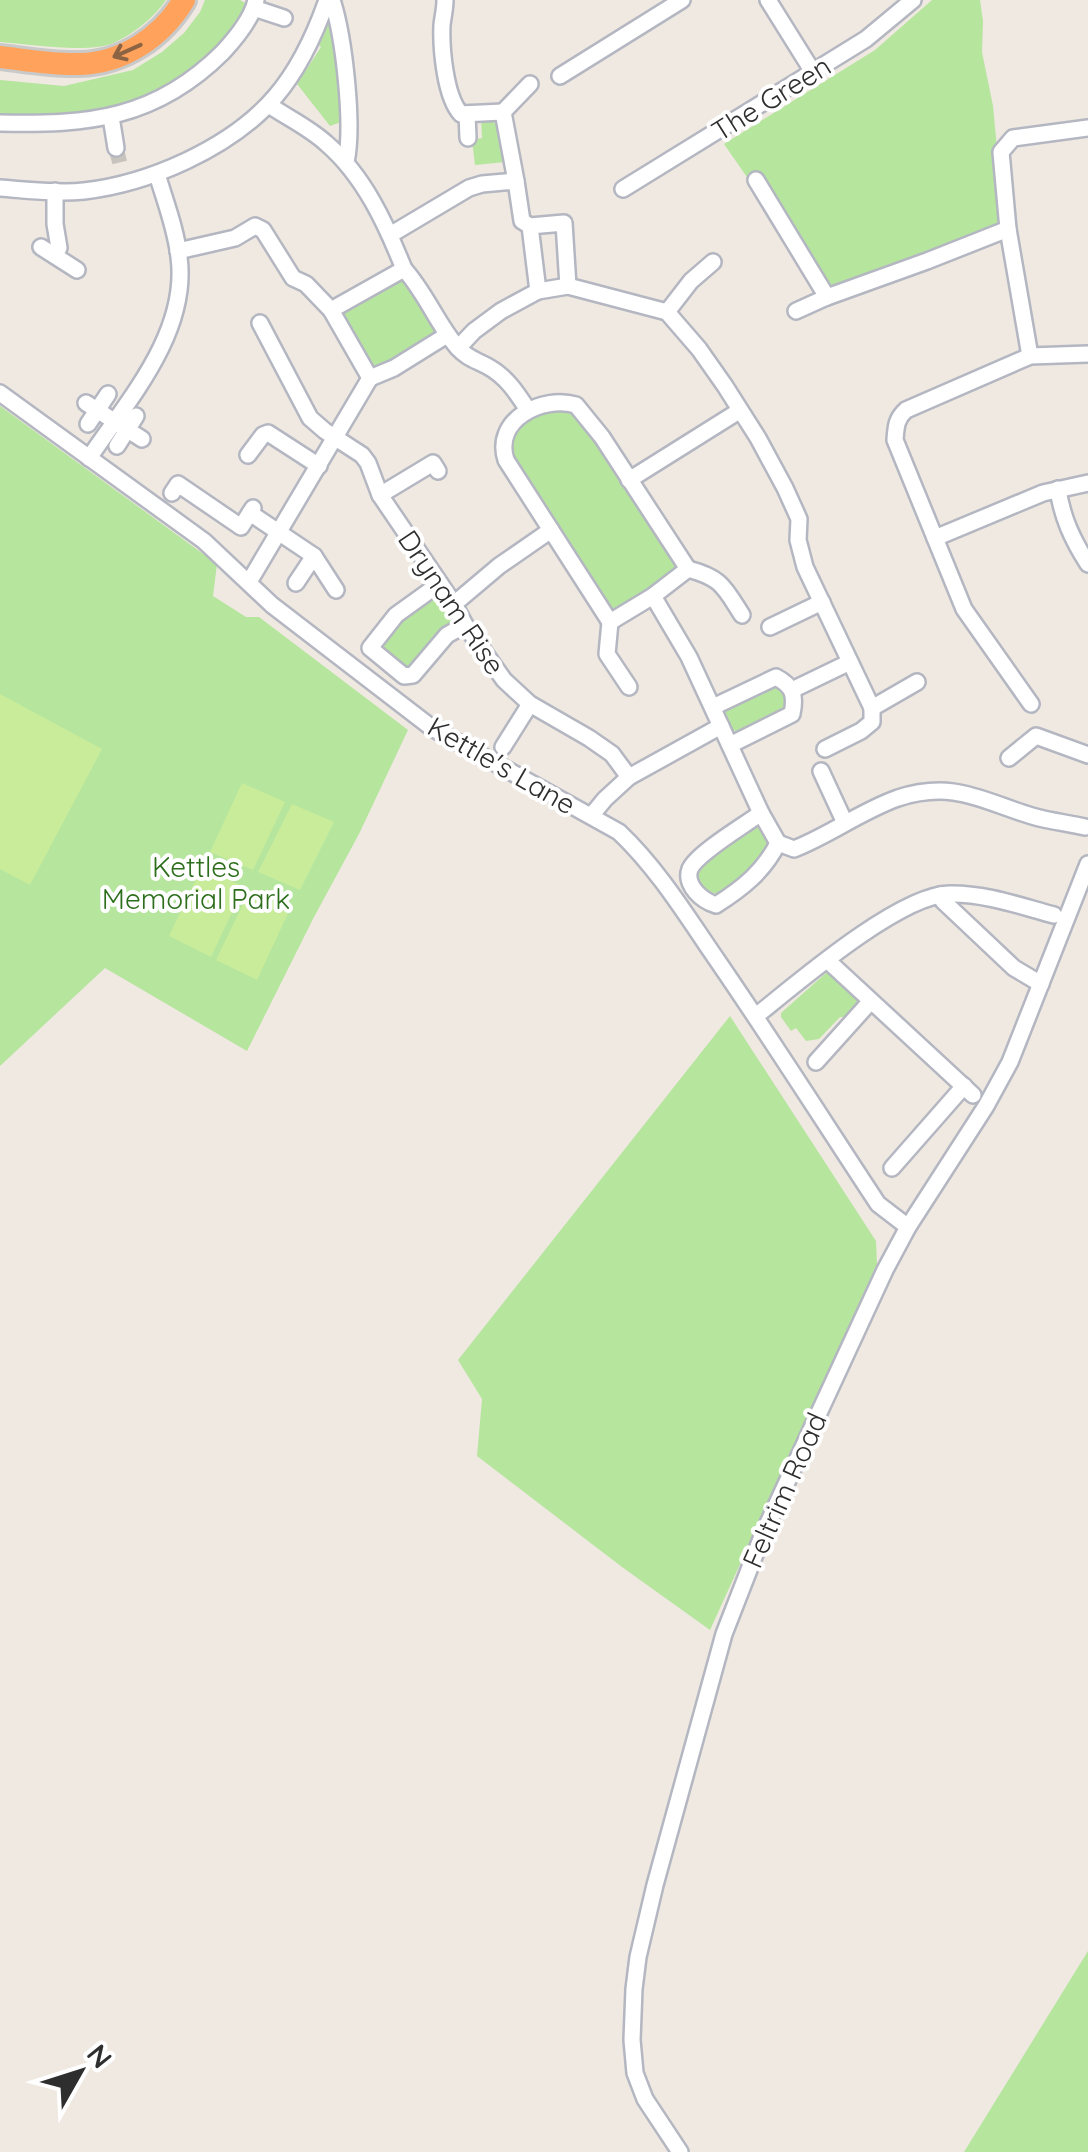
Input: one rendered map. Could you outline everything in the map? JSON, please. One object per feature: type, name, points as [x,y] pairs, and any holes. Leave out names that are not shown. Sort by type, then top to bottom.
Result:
[{"type":"highway","points":[[0,57],[80,64],[103,60],[158,33],[184,0]]},
{"type":"street","points":[[0,188],[82,192],[157,174],[216,146],[246,127],[291,78],[330,0]]},
{"type":"street","points":[[330,0],[345,72],[350,146],[346,162]]},
{"type":"street","points":[[444,0],[443,45],[449,92],[461,114],[503,112],[530,84]]},
{"type":"street","points":[[560,76],[682,0]]},
{"type":"street","points":[[768,0],[813,72]]},
{"type":"street","name":"The Green","points":[[623,188],[866,40],[914,0]]},
{"type":"street","points":[[0,123],[111,117],[145,105],[194,78],[233,42],[255,4],[316,32]]},
{"type":"street","points":[[269,106],[314,133],[346,162],[390,235],[404,268],[447,335],[473,361],[506,379],[528,410]]},
{"type":"street","points":[[503,112],[522,221],[530,226],[564,222],[568,286]]},
{"type":"street","points":[[467,114],[468,138]]},
{"type":"street","points":[[111,117],[126,182]]},
{"type":"street","points":[[1030,356],[1008,229],[1001,152],[1014,138],[1088,128]]},
{"type":"street","points":[[117,446],[165,343],[178,302],[178,251],[157,174]]},
{"type":"street","points":[[756,180],[828,297]]},
{"type":"street","points":[[390,235],[469,188],[516,181]]},
{"type":"street","points":[[54,191],[59,248],[48,251],[77,270]]},
{"type":"street","points":[[178,251],[234,238],[256,226],[263,230],[293,278],[306,284],[331,310],[370,378]]},
{"type":"street","points":[[530,226],[538,291]]},
{"type":"street","points":[[796,311],[1008,229]]},
{"type":"street","points":[[667,312],[691,281],[713,262]]},
{"type":"street","points":[[331,310],[404,268]]},
{"type":"street","points":[[458,348],[488,319],[538,291],[568,286],[667,312],[699,350],[786,488],[799,519],[800,554],[872,708],[872,722],[825,749]]},
{"type":"street","name":"Drynam Rise","points":[[260,324],[310,418],[368,463],[380,495],[504,680],[530,704],[612,754],[628,777]]},
{"type":"street","points":[[249,582],[370,378],[447,335]]},
{"type":"street","points":[[1031,704],[964,609],[895,440],[898,418],[906,410],[1030,356],[1088,354]]},
{"type":"street","name":"Kettle's Lane","points":[[0,393],[204,541],[278,610],[432,728],[618,832],[642,854],[756,1016],[878,1204],[908,1226]]},
{"type":"street","points":[[108,394],[90,413],[126,422],[142,439]]},
{"type":"street","points":[[629,687],[607,654],[610,622],[506,460],[502,444],[512,424],[528,410],[553,401],[576,405],[596,427],[688,569],[718,581],[742,615]]},
{"type":"street","points":[[630,480],[739,410]]},
{"type":"street","points":[[90,458],[126,422]]},
{"type":"street","points":[[248,455],[268,433],[318,466]]},
{"type":"street","points":[[380,495],[433,463],[438,471]]},
{"type":"street","points":[[934,538],[1058,488],[1088,483]]},
{"type":"street","points":[[172,493],[178,484],[241,526],[252,511],[314,556],[336,590]]},
{"type":"street","points":[[1058,488],[1061,510],[1072,538],[1088,564]]},
{"type":"street","points":[[454,604],[551,530]]},
{"type":"street","points":[[296,584],[314,556]]},
{"type":"street","points":[[610,622],[688,569]]},
{"type":"street","points":[[439,584],[396,615],[370,648],[404,676],[413,675],[446,636],[465,625]]},
{"type":"street","points":[[653,596],[689,657],[778,843],[794,848],[808,844],[896,799],[943,792],[967,793],[1036,817],[1085,827]]},
{"type":"street","points":[[770,627],[822,602]]},
{"type":"street","points":[[792,690],[850,662]]},
{"type":"street","points":[[713,707],[776,677],[792,690],[792,714],[730,744]]},
{"type":"street","points":[[872,708],[916,682]]},
{"type":"street","points":[[503,747],[530,704]]},
{"type":"street","points":[[591,816],[628,777],[721,726]]},
{"type":"street","points":[[1009,758],[1036,736],[1088,755]]},
{"type":"street","points":[[821,771],[845,822]]},
{"type":"street","points":[[762,813],[692,865],[688,874],[692,888],[706,902],[716,904],[754,878],[768,863],[778,843]]},
{"type":"street","name":"Feltrim Road","points":[[680,2152],[645,2099],[635,2073],[634,1989],[655,1885],[724,1634],[810,1428],[908,1226],[1010,1062],[1088,864]]},
{"type":"street","points":[[756,1016],[827,960],[907,906],[940,895],[980,897],[1054,915]]},
{"type":"street","points":[[940,895],[1014,968],[1042,984]]},
{"type":"street","points":[[827,960],[968,1091],[892,1168]]},
{"type":"street","points":[[816,1062],[870,1002]]},
{"type":"green space","points":[[0,0],[166,0],[149,20],[119,41],[100,47],[72,48],[0,42]]},
{"type":"green space","points":[[205,0],[240,0],[247,4],[222,45],[182,79],[158,93],[87,115],[0,117],[0,80],[64,86],[133,70],[184,33]]},
{"type":"green space","points":[[932,0],[980,0],[982,52],[993,106],[1003,212],[998,226],[840,288],[827,283],[764,177],[751,183],[724,144],[875,50]]},
{"type":"green space","points":[[329,22],[334,25],[341,122],[330,126],[297,84],[321,47]]},
{"type":"green space","points":[[481,120],[492,120],[501,130],[506,162],[475,165],[472,140],[482,138]]},
{"type":"green space","points":[[399,279],[405,281],[435,328],[434,333],[413,350],[371,368],[343,318],[344,310]]},
{"type":"green space","name":"Kettles Memorial Park","points":[[0,406],[217,564],[213,596],[246,617],[259,617],[408,730],[247,1051],[105,968],[0,1066]]},
{"type":"green space","points":[[551,407],[580,415],[678,562],[675,573],[616,610],[608,607],[512,457],[517,431]]},
{"type":"green space","points":[[437,596],[454,618],[453,624],[408,671],[382,652],[380,643],[395,624]]},
{"type":"green space","points":[[771,684],[779,685],[787,698],[787,707],[740,732],[732,730],[724,711],[728,705]]},
{"type":"green space","points":[[0,694],[102,749],[30,885],[0,869]]},
{"type":"green space","points":[[242,783],[285,802],[253,870],[210,852]]},
{"type":"green space","points":[[292,804],[334,822],[300,890],[258,872]]},
{"type":"green space","points":[[751,827],[764,829],[769,839],[764,859],[747,876],[718,894],[705,889],[695,870]]},
{"type":"green space","points":[[202,867],[244,887],[211,957],[169,936]]},
{"type":"green space","points":[[250,890],[290,909],[257,980],[216,960]]},
{"type":"green space","points":[[826,973],[859,1002],[819,1039],[806,1041],[796,1028],[791,1031],[781,1013]]},
{"type":"green space","points":[[730,1016],[876,1241],[877,1264],[710,1630],[477,1456],[482,1399],[458,1360]]},
{"type":"green space","points":[[1088,1951],[1088,2152],[964,2152]]},
{"type":"tunnel","points":[[116,148],[120,164]]}]
